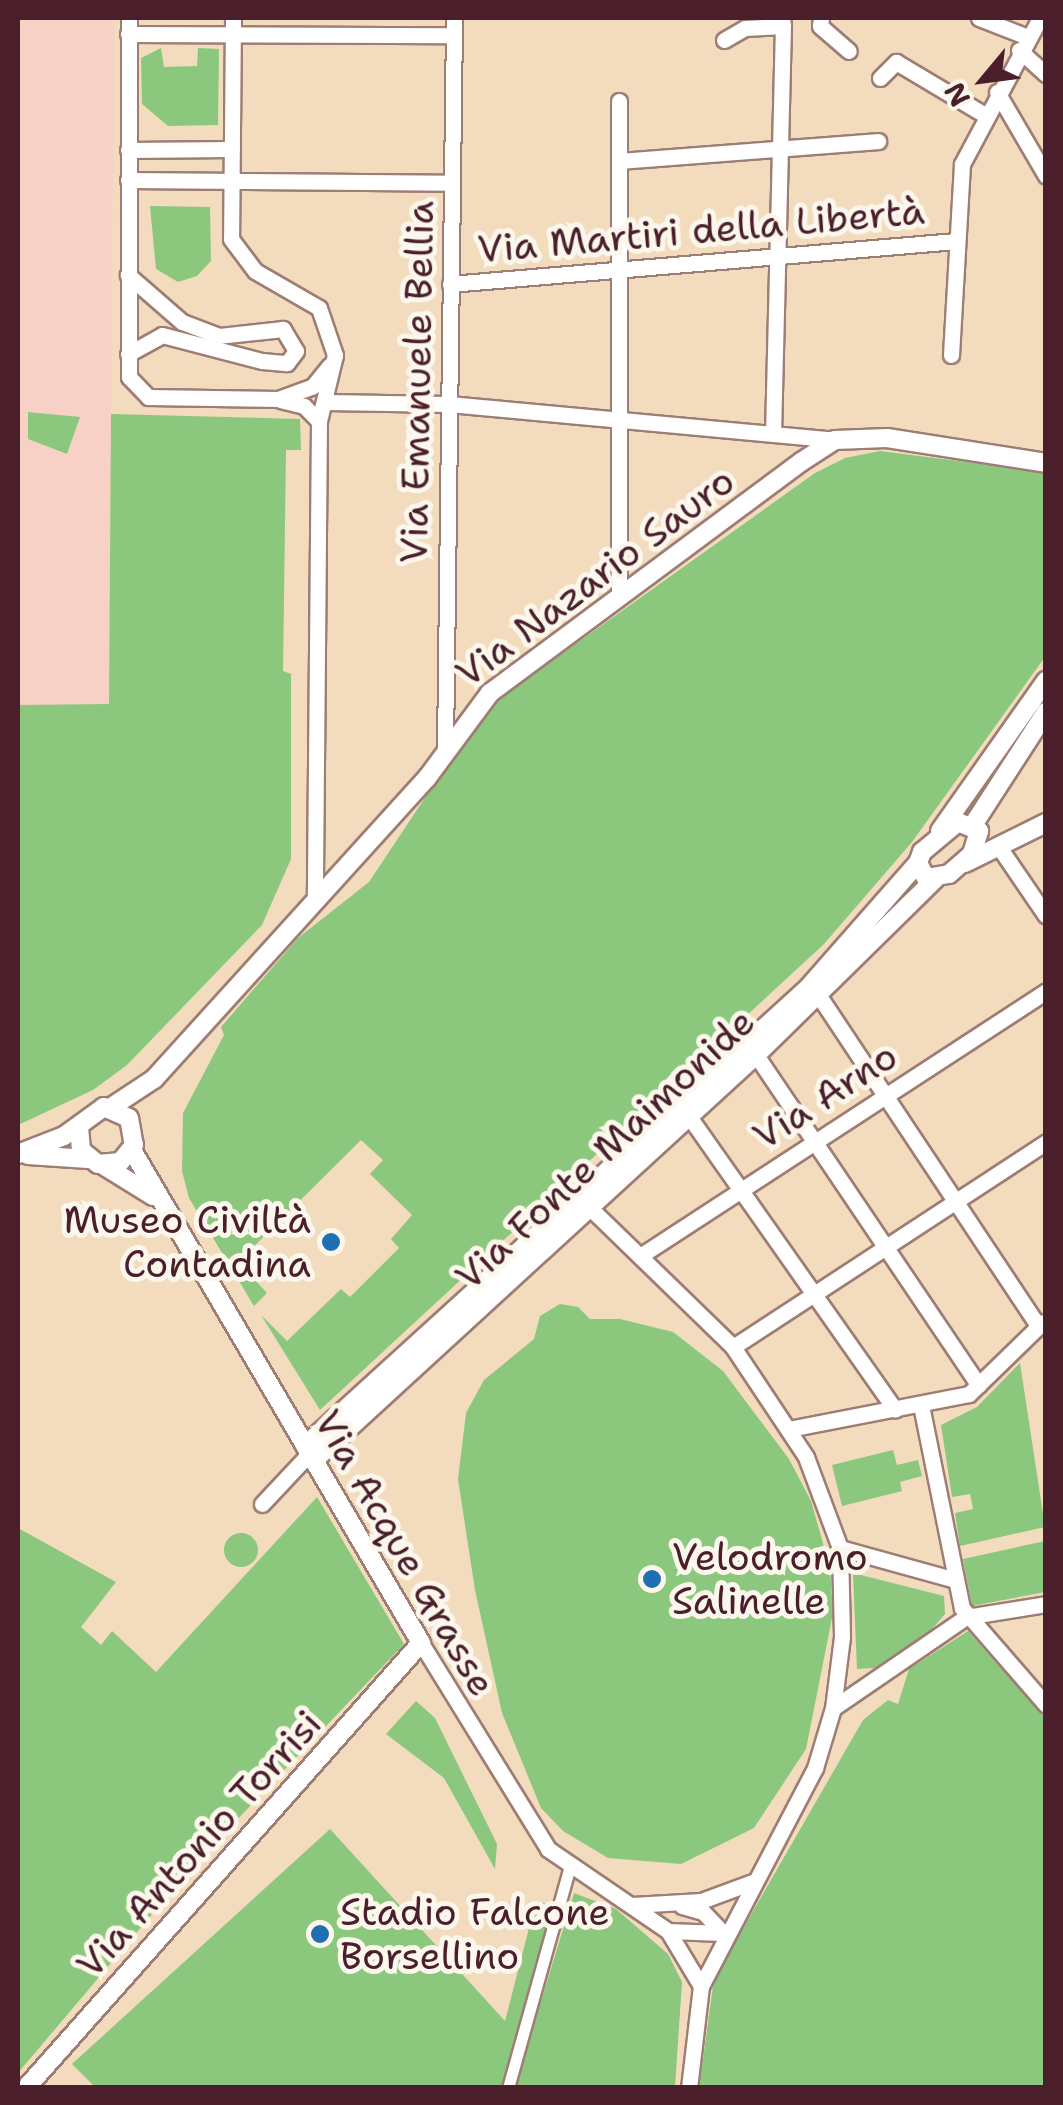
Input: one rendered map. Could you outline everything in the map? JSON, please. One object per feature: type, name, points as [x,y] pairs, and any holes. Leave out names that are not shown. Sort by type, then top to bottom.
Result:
[{"type":"street","name":"Via Emanuele Bellia","points":[[444,748],[454,18]]},
{"type":"street","points":[[820,18],[820,26],[850,51]]},
{"type":"street","points":[[979,18],[1024,44],[1046,74]]},
{"type":"street","points":[[951,356],[962,164],[984,115],[1040,18]]},
{"type":"street","points":[[724,40],[745,28],[782,22],[784,148],[773,434]]},
{"type":"street","points":[[233,25],[232,149],[238,178],[231,240],[240,258],[320,308],[334,356],[319,422],[315,901]]},
{"type":"street","points":[[319,422],[304,406],[278,399],[148,397],[129,377],[128,26],[381,26],[454,35]]},
{"type":"street","points":[[880,78],[896,62],[984,115]]},
{"type":"street","points":[[997,92],[1046,176]]},
{"type":"street","points":[[618,597],[619,101]]},
{"type":"street","points":[[620,161],[878,141]]},
{"type":"street","points":[[128,150],[232,149]]},
{"type":"street","points":[[128,180],[238,178],[452,183]]},
{"type":"street","name":"Via Martiri della Libertà","points":[[450,284],[956,241]]},
{"type":"street","points":[[128,275],[182,322],[238,338],[282,329],[291,333],[296,351],[287,363],[238,358],[162,335],[128,354]]},
{"type":"street","points":[[278,399],[313,386],[334,356]]},
{"type":"street","points":[[326,402],[449,404],[835,440],[887,438],[1046,463]]},
{"type":"street","name":"Via Nazario Sauro","points":[[154,1080],[427,778],[444,748],[490,693],[835,440]]},
{"type":"street","points":[[940,830],[1046,681]]},
{"type":"street","points":[[963,864],[976,828],[1046,712]]},
{"type":"street","points":[[940,830],[958,822],[976,828],[999,847],[1046,916]]},
{"type":"street","name":"Via Fonte Maimonide","points":[[584,1202],[756,1055],[935,878],[1046,824]]},
{"type":"street","name":"Via Fonte Maimonide","points":[[262,1504],[309,1454],[584,1202],[808,988],[918,863],[940,830]]},
{"type":"street","points":[[918,863],[920,873],[935,878]]},
{"type":"street","name":"Via Arno","points":[[640,1256],[1046,991]]},
{"type":"street","points":[[788,1429],[957,1399],[979,1386],[1042,1322],[819,996]]},
{"type":"street","points":[[756,1055],[979,1386]]},
{"type":"street","points":[[18,1155],[79,1128],[88,1114],[110,1108],[154,1080]]},
{"type":"street","points":[[18,1155],[120,1162],[132,1150],[134,1128],[154,1080]]},
{"type":"street","points":[[110,1108],[134,1128]]},
{"type":"street","points":[[688,1115],[895,1410]]},
{"type":"street","points":[[79,1128],[96,1162],[157,1200]]},
{"type":"street","points":[[733,1346],[1046,1142]]},
{"type":"street","name":"Via Acque Grasse","points":[[132,1150],[157,1200],[527,1823],[569,1869],[668,1931]]},
{"type":"street","points":[[584,1202],[733,1346],[788,1429],[823,1494],[840,1548],[842,1637],[832,1708],[815,1768],[724,1933],[701,1986],[689,2088]]},
{"type":"street","points":[[921,1406],[955,1580],[966,1617],[1046,1705]]},
{"type":"street","points":[[840,1548],[955,1580]]},
{"type":"street","points":[[832,1708],[966,1617],[1046,1604]]},
{"type":"street","name":"Via Antonio Torrisi","points":[[26,2088],[421,1643]]},
{"type":"street","points":[[508,2088],[569,1869]]},
{"type":"street","points":[[632,1905],[701,1901],[752,1882]]},
{"type":"street","points":[[668,1904],[703,1912],[724,1933]]},
{"type":"street","points":[[668,1931],[724,1933]]},
{"type":"street","points":[[668,1931],[701,1986]]},
{"type":"shaded area","points":[[18,18],[114,18],[109,705],[18,705]]},
{"type":"green space","points":[[161,48],[164,67],[197,66],[198,48],[219,49],[218,125],[168,126],[142,104],[141,58]]},
{"type":"green space","points":[[150,206],[210,207],[211,261],[197,276],[178,282],[156,269]]},
{"type":"green space","points":[[28,412],[80,417],[67,454],[28,439]]},
{"type":"green space","points":[[111,414],[300,419],[301,450],[286,450],[283,671],[291,674],[291,859],[262,925],[127,1065],[93,1090],[18,1125],[18,705],[109,704]]},
{"type":"green space","points":[[880,451],[1045,472],[1045,657],[912,842],[824,944],[320,1410],[261,1315],[287,1341],[341,1289],[350,1297],[399,1248],[391,1239],[412,1215],[370,1174],[383,1160],[361,1140],[238,1262],[267,1293],[254,1306],[189,1198],[182,1171],[183,1113],[224,1035],[221,1027],[298,938],[369,882],[464,739],[504,695],[815,473],[845,458]]},
{"type":"green space","name":"Velodromo Salinelle","points":[[560,1304],[578,1307],[590,1319],[620,1319],[673,1332],[723,1371],[789,1459],[811,1501],[830,1568],[833,1613],[806,1749],[754,1828],[681,1864],[608,1858],[563,1831],[541,1808],[502,1713],[475,1590],[458,1479],[466,1413],[484,1380],[534,1339],[540,1316]]},
{"type":"green space","points":[[1020,1363],[1045,1527],[960,1546],[955,1513],[973,1509],[970,1494],[952,1497],[941,1425],[977,1407]]},
{"type":"green space","points":[[893,1450],[897,1465],[918,1460],[922,1476],[900,1482],[902,1491],[842,1506],[832,1465]]},
{"type":"green space","points":[[317,1497],[404,1644],[193,1866],[18,2073],[18,1528],[116,1582],[81,1627],[101,1645],[112,1631],[156,1672]]},
{"type":"green space","points":[[241,1533],[253,1538],[258,1550],[253,1562],[241,1567],[229,1562],[224,1550],[229,1538]]},
{"type":"green space","points":[[1045,1541],[1045,1592],[972,1606],[963,1559]]},
{"type":"green space","points":[[853,1573],[944,1596],[945,1614],[919,1644],[876,1668],[857,1669]]},
{"type":"green space","points":[[968,1631],[1045,1718],[1045,2087],[699,2088],[714,1979],[863,1720],[888,1700],[898,1704],[909,1669]]},
{"type":"green space","points":[[416,1701],[435,1718],[497,1844],[495,1869],[444,1778],[386,1734]]},
{"type":"green space","name":"Stadio Falcone Borsellino","points":[[330,1829],[505,2021],[536,1901],[556,1906],[503,2087],[95,2087],[72,2064]]},
{"type":"green space","points":[[574,1893],[616,1909],[668,1954],[682,1982],[675,2087],[515,2087]]},
{"type":"place","name":"Museo Civiltà Contadina","points":[[331,1242]]},
{"type":"place","name":"Velodromo Salinelle","points":[[652,1579]]},
{"type":"place","name":"Stadio Falcone Borsellino","points":[[320,1934]]}]
